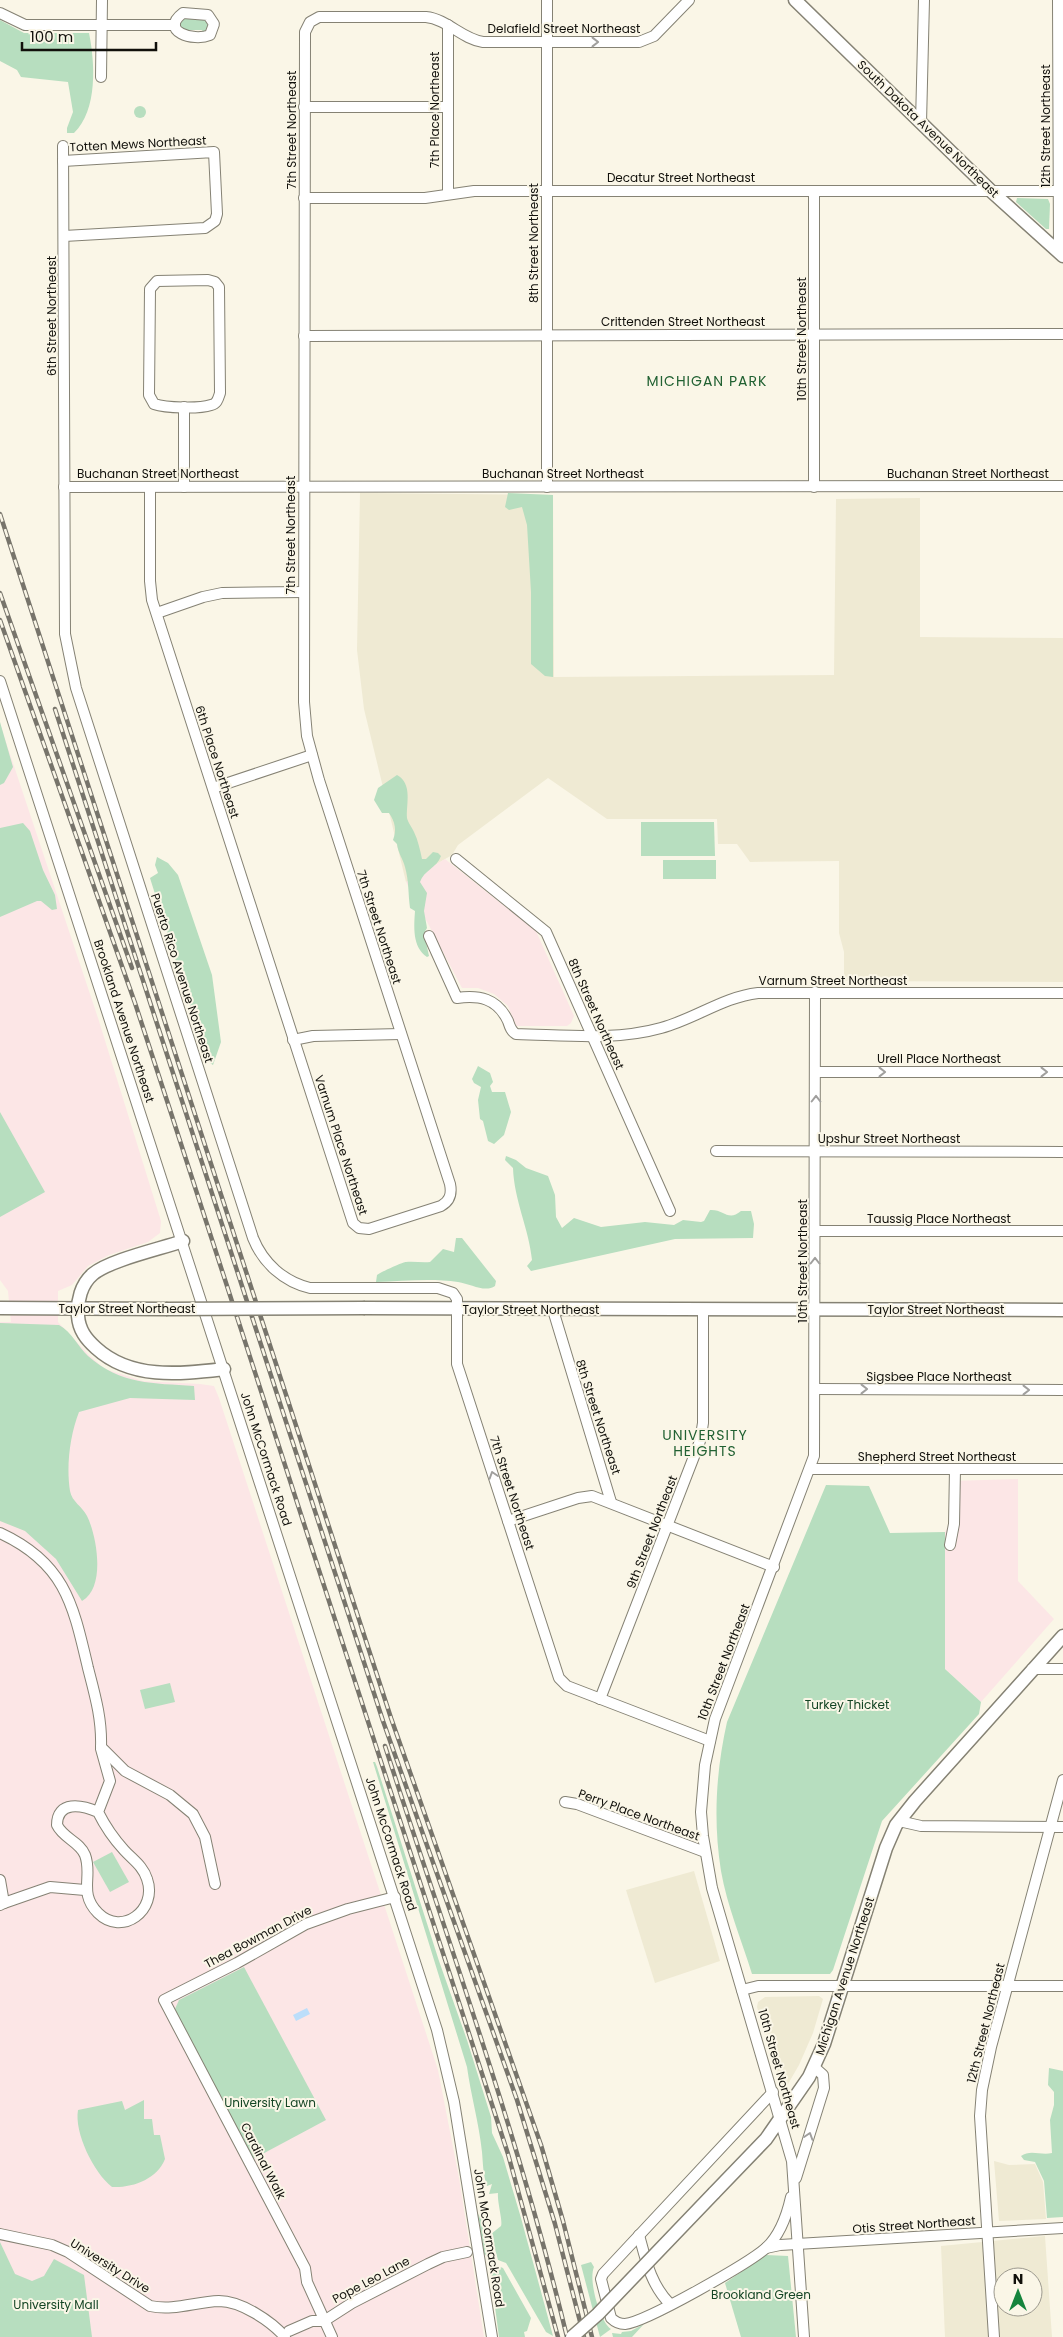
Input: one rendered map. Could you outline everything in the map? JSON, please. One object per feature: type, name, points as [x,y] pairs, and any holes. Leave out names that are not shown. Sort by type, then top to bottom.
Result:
[{"type":"main road","name":"South Dakota Avenue Northeast","points":[[795,0],[991,191],[1061,254]]},
{"type":"main road","points":[[183,1241],[97,1271],[85,1284],[78,1309],[79,1323],[85,1336],[103,1354],[124,1366],[158,1372],[224,1369]]},
{"type":"main road","name":"Taylor Street Northeast","points":[[0,1308],[1063,1310]]},
{"type":"main road","name":"Michigan Avenue Northeast","points":[[572,2337],[598,2314],[714,2194],[766,2139],[781,2120],[804,2087],[814,2067],[843,1986],[886,1848],[899,1821],[1063,1636]]},
{"type":"street","points":[[101,77],[102,0]]},
{"type":"street","name":"8th Street Northeast","points":[[547,0],[547,487]]},
{"type":"street","name":"Delafield Street Northeast","points":[[310,22],[322,17],[426,17],[438,19],[479,41],[646,41],[689,0]]},
{"type":"street","points":[[922,123],[924,0]]},
{"type":"street","name":"12th Street Northeast","points":[[1058,0],[1061,254]]},
{"type":"street","points":[[0,13],[25,25],[175,25]]},
{"type":"street","name":"7th Street Northeast","points":[[310,22],[304,34],[305,714],[312,756],[401,1034]]},
{"type":"street","name":"7th Place Northeast","points":[[448,25],[448,194]]},
{"type":"street","points":[[304,107],[448,107]]},
{"type":"street","name":"6th Street Northeast","points":[[63,146],[64,487]]},
{"type":"street","name":"Totten Mews Northeast","points":[[63,161],[214,152],[217,214],[209,227],[64,236]]},
{"type":"street","name":"Decatur Street Northeast","points":[[304,198],[425,198],[474,191],[1059,191]]},
{"type":"street","name":"10th Street Northeast","points":[[814,191],[814,487]]},
{"type":"street","points":[[208,280],[214,282],[219,287],[220,393],[218,400],[212,405],[184,407],[160,406],[154,404],[150,399],[150,289],[152,283],[157,281],[208,280]]},
{"type":"street","name":"Crittenden Street Northeast","points":[[304,336],[1063,334]]},
{"type":"street","points":[[184,407],[184,487]]},
{"type":"street","name":"Buchanan Street Northeast","points":[[64,487],[1063,486]]},
{"type":"street","name":"Puerto Rico Avenue Northeast","points":[[64,487],[65,634],[69,662],[256,1246],[275,1270],[300,1286],[310,1288],[447,1289],[454,1293],[457,1298],[457,1310]]},
{"type":"street","name":"6th Place Northeast","points":[[150,487],[150,589],[293,1040]]},
{"type":"street","points":[[157,613],[203,597],[222,593],[304,592]]},
{"type":"street","name":"Brookland Avenue Northeast","points":[[0,681],[224,1369]]},
{"type":"street","points":[[213,788],[312,756]]},
{"type":"street","name":"8th Street Northeast","points":[[456,859],[542,927],[670,1211]]},
{"type":"street","name":"Varnum Street Northeast","points":[[429,936],[457,998],[475,996],[491,1001],[502,1011],[513,1033],[620,1035],[656,1030],[681,1022],[727,1000],[750,994],[815,992],[1063,993]]},
{"type":"street","name":"10th Street Northeast","points":[[804,2337],[794,2182],[790,2154],[712,1888],[705,1852],[702,1803],[710,1741],[719,1706],[811,1469],[815,1448],[815,992]]},
{"type":"street","points":[[293,1040],[313,1036],[401,1034]]},
{"type":"street","name":"Varnum Place Northeast","points":[[293,1040],[353,1223],[359,1228],[369,1230],[441,1206],[447,1203],[451,1196],[450,1184],[401,1034]]},
{"type":"street","name":"Urell Place Northeast","points":[[816,1072],[1063,1072]]},
{"type":"street","name":"Upshur Street Northeast","points":[[716,1151],[1063,1152]]},
{"type":"street","name":"Taussig Place Northeast","points":[[815,1231],[1063,1231]]},
{"type":"street","name":"7th Street Northeast","points":[[457,1310],[457,1364],[561,1681],[567,1686],[600,1699]]},
{"type":"street","name":"8th Street Northeast","points":[[553,1310],[563,1351],[611,1502]]},
{"type":"street","name":"9th Street Northeast","points":[[600,1699],[699,1445],[702,1432],[702,1310]]},
{"type":"street","name":"John McCormack Road","points":[[224,1369],[445,2057],[492,2337]]},
{"type":"street","name":"Sigsbee Place Northeast","points":[[815,1389],[1063,1390]]},
{"type":"street","name":"Shepherd Street Northeast","points":[[811,1469],[1063,1470]]},
{"type":"street","points":[[950,1545],[954,1524],[955,1470]]},
{"type":"street","points":[[508,1521],[581,1497],[592,1496],[774,1567]]},
{"type":"street","points":[[0,1533],[22,1544],[52,1570],[70,1598],[102,1724],[100,1747],[110,1781],[98,1812]]},
{"type":"street","points":[[1032,1669],[1063,1669]]},
{"type":"street","points":[[600,1699],[710,1741]]},
{"type":"street","points":[[100,1747],[125,1771],[170,1795],[192,1814],[205,1837],[215,1884]]},
{"type":"street","name":"12th Street Northeast","points":[[994,2337],[980,2103],[984,2077],[1007,1986],[1063,1780]]},
{"type":"street","name":"Perry Place Northeast","points":[[565,1802],[577,1804],[705,1852]]},
{"type":"street","points":[[68,1806],[82,1806],[98,1812],[109,1832],[141,1866],[148,1880],[150,1894],[142,1912],[138,1917],[122,1922],[105,1919],[97,1912],[85,1890],[87,1872],[84,1853],[60,1832],[57,1819],[61,1811],[68,1806]]},
{"type":"street","points":[[899,1821],[921,1826],[1063,1827]]},
{"type":"street","points":[[0,1880],[2,1904],[39,1889],[50,1887],[85,1890]]},
{"type":"street","name":"Thea Bowman Drive","points":[[164,2000],[237,1963],[306,1924],[348,1909],[394,1897]]},
{"type":"street","points":[[742,1990],[758,1986],[1063,1986]]},
{"type":"street","name":"Cardinal Walk","points":[[164,2000],[305,2268],[307,2282],[332,2337]]},
{"type":"street","points":[[773,2092],[603,2274],[601,2279],[611,2318],[622,2324],[670,2304],[732,2271],[766,2248],[786,2218],[794,2182],[824,2088],[823,2075],[814,2067]]},
{"type":"street","name":"Otis Street Northeast","points":[[766,2248],[1063,2228]]},
{"type":"street","name":"University Drive","points":[[0,2234],[52,2246],[68,2252],[150,2306],[164,2309],[218,2301],[232,2302],[287,2334]]},
{"type":"street","points":[[639,2235],[651,2278],[660,2294],[670,2304]]},
{"type":"street","name":"Pope Leo Lane","points":[[287,2334],[312,2321],[324,2321],[352,2303],[443,2257],[466,2252]]},
{"type":"shaded area","points":[[360,493],[553,495],[554,677],[834,675],[836,499],[920,498],[920,637],[1063,638],[1063,982],[844,981],[844,952],[839,933],[839,861],[750,862],[737,844],[718,844],[717,819],[607,819],[548,778],[458,845],[452,855],[406,882],[364,709],[357,650]]},
{"type":"shaded area","points":[[0,724],[98,1018],[161,1221],[160,1233],[148,1242],[109,1255],[88,1266],[72,1285],[58,1291],[58,1322],[105,1369],[143,1381],[214,1386],[438,2070],[459,2178],[484,2337],[0,2337],[0,1322],[11,1322],[8,1291],[0,1280]]},
{"type":"shaded area","points":[[445,859],[536,931],[574,1016],[571,1023],[567,1026],[516,1026],[508,1006],[494,994],[478,988],[462,988],[406,882]]},
{"type":"shaded area","points":[[1018,1479],[1018,1581],[1054,1619],[981,1702],[945,1669],[945,1532],[949,1524],[950,1481]]},
{"type":"shaded area","points":[[694,1871],[720,1961],[655,1983],[626,1890]]},
{"type":"shaded area","points":[[819,1996],[823,1999],[813,2033],[799,2065],[788,2084],[781,2084],[757,2007],[758,2002],[765,1997]]},
{"type":"shaded area","points":[[994,2161],[1009,2165],[1035,2164],[1043,2182],[1046,2219],[999,2221]]},
{"type":"shaded area","points":[[1045,2236],[1052,2337],[945,2337],[941,2246]]},
{"type":"green space","points":[[184,17],[185,19],[202,19],[202,17],[208,22],[207,29],[203,32],[202,30],[185,30],[184,32],[179,24]]},
{"type":"green space","points":[[0,20],[24,33],[89,33],[93,58],[91,99],[82,123],[74,133],[67,133],[73,112],[68,82],[21,77],[17,70],[0,61]]},
{"type":"green space","points":[[138,106],[142,106],[146,112],[142,118],[138,118],[134,114],[134,110]]},
{"type":"green space","points":[[1017,198],[1048,199],[1050,204],[1049,229],[1046,229],[1016,202]]},
{"type":"green space","points":[[508,493],[553,495],[553,677],[545,676],[531,664],[531,592],[527,525],[522,507],[509,510],[505,507]]},
{"type":"green space","points":[[0,722],[13,767],[4,783],[0,785]]},
{"type":"green space","points":[[397,775],[402,779],[407,789],[407,818],[417,838],[422,859],[426,859],[433,852],[441,856],[420,882],[427,893],[424,911],[427,928],[424,933],[429,956],[427,957],[422,953],[416,942],[414,930],[415,911],[410,908],[405,867],[397,844],[393,840],[395,833],[394,823],[389,813],[382,813],[374,800],[378,788]]},
{"type":"green space","points":[[641,822],[714,822],[715,856],[641,856]]},
{"type":"green space","points":[[23,823],[30,831],[43,870],[55,895],[57,909],[52,910],[41,901],[37,901],[0,917],[0,828]]},
{"type":"green space","points":[[157,857],[168,863],[178,875],[212,975],[221,1042],[213,1065],[205,1054],[150,878],[158,873],[155,865]]},
{"type":"green space","points":[[663,860],[716,860],[716,879],[663,879]]},
{"type":"green space","points":[[478,1066],[490,1073],[493,1082],[490,1086],[492,1092],[505,1092],[511,1112],[504,1135],[494,1144],[488,1141],[483,1121],[480,1119],[478,1100],[481,1087],[474,1083],[472,1079]]},
{"type":"green space","points":[[0,1112],[45,1192],[0,1217]]},
{"type":"green space","points":[[506,1156],[516,1160],[526,1168],[548,1176],[555,1195],[556,1217],[562,1228],[574,1218],[601,1227],[645,1222],[674,1225],[683,1220],[704,1221],[710,1210],[729,1215],[737,1214],[741,1211],[751,1211],[754,1224],[753,1238],[675,1239],[531,1271],[527,1266],[532,1260],[516,1192],[513,1168],[505,1160]]},
{"type":"green space","points":[[456,1238],[462,1238],[496,1281],[495,1286],[487,1289],[458,1282],[438,1280],[376,1282],[377,1275],[400,1264],[406,1262],[430,1262],[443,1249],[454,1252]]},
{"type":"green space","points":[[0,1323],[59,1325],[68,1332],[88,1356],[113,1372],[138,1381],[194,1386],[195,1400],[130,1398],[79,1412],[73,1431],[70,1451],[68,1471],[70,1491],[91,1525],[97,1561],[97,1574],[94,1585],[90,1594],[82,1601],[56,1559],[25,1531],[0,1521]]},
{"type":"green space","name":"Turkey Thicket","points":[[826,1485],[869,1486],[890,1533],[945,1532],[945,1669],[981,1702],[979,1714],[882,1821],[833,1970],[830,1974],[752,1974],[731,1910],[721,1871],[716,1815],[720,1759],[727,1722]]},
{"type":"green space","points":[[170,1683],[175,1702],[145,1709],[140,1690]]},
{"type":"green space","points":[[373,1762],[375,1762],[377,1767],[439,1961],[467,2040],[491,2117],[492,2133],[503,2157],[521,2218],[553,2336],[546,2332],[506,2263],[498,2260],[491,2234],[501,2226],[498,2193],[489,2194],[492,2184],[487,2186],[486,2182],[467,2067]]},
{"type":"green space","points":[[112,1852],[129,1882],[110,1892],[93,1862]]},
{"type":"green space","name":"University Lawn","points":[[244,1967],[326,2120],[253,2159],[175,2009],[179,2000]]},
{"type":"green space","points":[[1049,2068],[1063,2071],[1063,2217],[1047,2218],[1044,2181],[1035,2162],[1024,2160],[1021,2156],[1029,2153],[1052,2153],[1050,2120],[1054,2105],[1054,2092],[1048,2085]]},
{"type":"green space","points":[[144,2100],[144,2119],[152,2119],[154,2135],[160,2135],[165,2159],[156,2172],[143,2181],[128,2186],[112,2187],[105,2181],[92,2163],[82,2141],[79,2130],[78,2110],[122,2101],[125,2110]]},
{"type":"green space","points":[[478,2214],[485,2228],[490,2259],[484,2254]]},
{"type":"green space","name":"University Mall","points":[[0,2242],[15,2274],[32,2281],[44,2276],[54,2259],[84,2275],[92,2337],[0,2337]]},
{"type":"green space","name":"Brookland Green","points":[[766,2255],[788,2256],[796,2337],[741,2337],[725,2283]]},
{"type":"green space","points":[[591,2262],[594,2267],[593,2281],[596,2300],[603,2318],[611,2329],[600,2337],[581,2265]]},
{"type":"green space","points":[[495,2265],[503,2268],[531,2318],[527,2331],[524,2332],[525,2337],[499,2337],[490,2269]]},
{"type":"green space","points":[[644,2324],[632,2337],[613,2337],[612,2333],[621,2334]]},
{"type":"water","points":[[307,2008],[310,2014],[296,2021],[293,2015]]},
{"type":"railway","points":[[0,514],[391,1718],[541,2145],[563,2221],[592,2337]]},
{"type":"railway","points":[[0,593],[132,968]]},
{"type":"railway","points":[[0,620],[135,1003],[171,1113],[508,2154],[558,2337]]},
{"type":"railway","points":[[55,709],[383,1721],[517,2100],[555,2224],[584,2337]]},
{"type":"railway","points":[[385,1746],[505,2114],[548,2262],[567,2337]]},
{"type":"district","name":"MICHIGAN PARK","points":[[707,381]]},
{"type":"district","name":"UNIVERSITY HEIGHTS","points":[[705,1444]]}]
